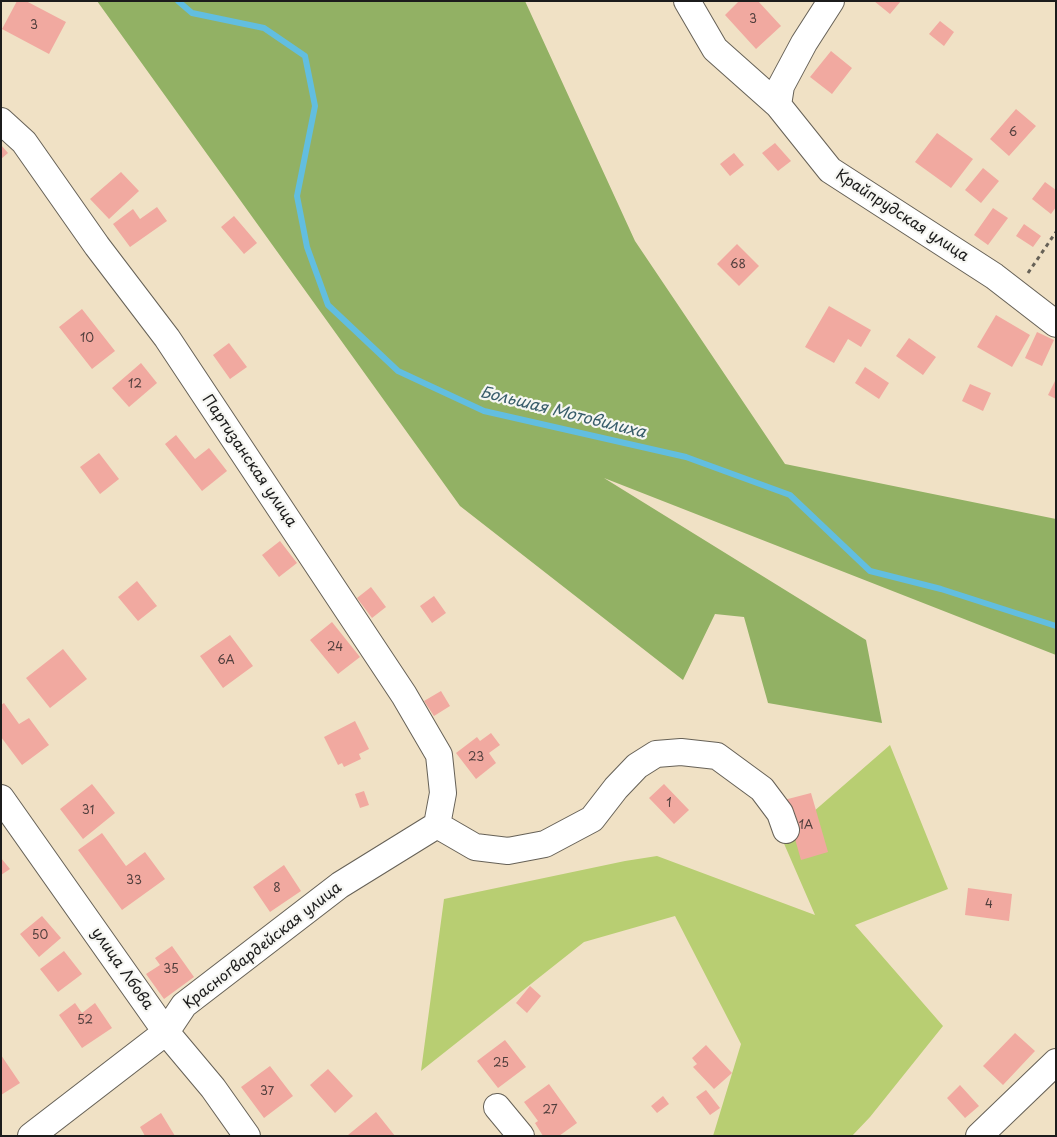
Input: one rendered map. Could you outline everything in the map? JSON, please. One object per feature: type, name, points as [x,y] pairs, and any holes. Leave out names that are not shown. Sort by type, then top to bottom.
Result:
[{"type":"street","name":"Крайпрудская улица","points":[[687,1],[716,49],[778,105],[830,170],[994,276],[1056,324]]},
{"type":"street","points":[[778,105],[781,86],[804,43],[831,1]]},
{"type":"street","name":"Партизанская улица","points":[[1,121],[24,142],[97,246],[167,338],[404,695],[439,755],[443,793],[437,825]]},
{"type":"street","points":[[437,825],[475,847],[508,851],[545,844],[592,819],[616,788],[637,766],[656,754],[681,752],[717,756],[762,789],[780,813],[786,830]]},
{"type":"street","name":"улица Лбова","points":[[1,798],[166,1032],[213,1088],[247,1136]]},
{"type":"street","name":"Красногвардейская улица","points":[[31,1136],[166,1032],[184,1005],[340,885],[437,825]]},
{"type":"street","points":[[979,1136],[1056,1062]]},
{"type":"street","points":[[497,1107],[521,1136]]},
{"type":"path","points":[[1016,293],[1056,232]]},
{"type":"green space","points":[[97,1],[525,1],[635,241],[785,464],[1056,519],[1056,655],[604,478],[866,640],[882,723],[768,703],[744,617],[715,614],[683,680],[460,506]]},
{"type":"green space","points":[[890,745],[948,889],[855,925],[943,1026],[870,1117],[852,1136],[713,1136],[741,1044],[675,916],[584,942],[421,1071],[444,899],[657,856],[815,915],[782,839]]},
{"type":"building","points":[[17,1],[26,1],[66,22],[49,54],[2,29]]},
{"type":"building","points":[[739,1],[758,1],[781,26],[756,49],[725,15]]},
{"type":"building","points":[[874,1],[901,1],[890,14]]},
{"type":"building","points":[[940,21],[954,32],[944,46],[929,34]]},
{"type":"building","points":[[831,51],[852,68],[832,94],[810,77]]},
{"type":"building","points":[[1016,109],[1036,126],[1009,156],[990,139]]},
{"type":"building","points":[[937,133],[973,159],[951,188],[915,162]]},
{"type":"building","points":[[775,143],[791,161],[778,171],[762,153]]},
{"type":"building","points":[[1,145],[8,153],[1,159]]},
{"type":"building","points":[[734,153],[744,165],[730,176],[720,164]]},
{"type":"building","points":[[983,168],[999,181],[981,203],[965,190]]},
{"type":"building","points":[[121,172],[139,191],[109,219],[90,199]]},
{"type":"building","points":[[1045,182],[1056,190],[1056,207],[1051,214],[1032,199]]},
{"type":"building","points":[[157,207],[167,221],[130,247],[113,224],[133,209],[140,219]]},
{"type":"building","points":[[993,208],[1008,218],[988,245],[974,235]]},
{"type":"building","points":[[234,216],[257,243],[244,254],[221,227]]},
{"type":"building","points":[[1024,224],[1041,236],[1033,247],[1016,236]]},
{"type":"building","points":[[737,244],[759,266],[739,286],[717,264]]},
{"type":"building","points":[[829,306],[871,330],[861,347],[848,339],[834,363],[805,347]]},
{"type":"building","points":[[82,309],[115,351],[92,369],[59,327]]},
{"type":"building","points":[[996,315],[1030,335],[1012,367],[977,347]]},
{"type":"building","points":[[1037,332],[1054,340],[1042,366],[1025,358]]},
{"type":"building","points":[[909,338],[936,357],[923,375],[896,356]]},
{"type":"building","points":[[229,343],[247,367],[230,379],[213,355]]},
{"type":"building","points":[[141,363],[157,383],[129,407],[112,388]]},
{"type":"building","points":[[865,367],[889,383],[879,399],[855,383]]},
{"type":"building","points":[[1056,379],[1056,399],[1048,395]]},
{"type":"building","points":[[970,384],[991,393],[983,411],[962,401]]},
{"type":"building","points":[[176,435],[195,459],[209,448],[227,471],[202,491],[165,444]]},
{"type":"building","points":[[99,453],[119,479],[100,494],[80,467]]},
{"type":"building","points":[[280,541],[297,563],[279,577],[262,555]]},
{"type":"building","points":[[137,581],[157,606],[138,621],[118,597]]},
{"type":"building","points":[[371,587],[386,607],[372,618],[357,598]]},
{"type":"building","points":[[434,596],[446,613],[432,623],[420,606]]},
{"type":"building","points":[[332,622],[360,657],[338,674],[310,640]]},
{"type":"building","points":[[230,635],[253,666],[223,688],[200,656]]},
{"type":"building","points":[[63,649],[87,679],[50,708],[26,678]]},
{"type":"building","points":[[441,691],[450,706],[434,716],[424,701]]},
{"type":"building","points":[[4,703],[19,724],[29,718],[49,745],[22,765],[1,737],[1,705]]},
{"type":"building","points":[[355,721],[369,749],[359,754],[361,759],[344,767],[342,763],[338,765],[324,737]]},
{"type":"building","points":[[491,733],[500,745],[489,753],[496,763],[476,779],[456,753],[477,737],[480,741]]},
{"type":"building","points":[[92,784],[115,813],[83,839],[60,809]]},
{"type":"building","points":[[664,784],[689,810],[674,824],[649,798]]},
{"type":"building","points":[[364,791],[369,805],[360,808],[355,794]]},
{"type":"building","points":[[811,793],[828,852],[801,860],[784,800]]},
{"type":"building","points":[[102,833],[126,866],[145,852],[165,879],[122,910],[78,850]]},
{"type":"building","points":[[1,858],[10,869],[1,875]]},
{"type":"building","points":[[284,865],[301,891],[270,912],[253,887]]},
{"type":"building","points":[[968,888],[1012,894],[1009,921],[965,915]]},
{"type":"building","points":[[42,916],[61,938],[39,957],[20,934]]},
{"type":"building","points":[[172,946],[194,977],[164,999],[146,974],[160,965],[155,958]]},
{"type":"building","points":[[64,951],[82,974],[58,992],[40,969]]},
{"type":"building","points":[[530,986],[541,996],[527,1013],[516,1003]]},
{"type":"building","points":[[75,1003],[82,1013],[95,1003],[112,1028],[82,1048],[59,1015]]},
{"type":"building","points":[[1015,1033],[1035,1051],[1003,1085],[983,1066]]},
{"type":"building","points":[[505,1040],[526,1067],[498,1088],[477,1061]]},
{"type":"building","points":[[706,1045],[732,1073],[714,1089],[693,1067],[697,1064],[692,1058]]},
{"type":"building","points":[[1,1055],[20,1083],[1,1095]]},
{"type":"building","points":[[270,1066],[293,1096],[264,1118],[241,1087]]},
{"type":"building","points":[[328,1069],[353,1096],[335,1113],[310,1085]]},
{"type":"building","points":[[549,1084],[577,1123],[559,1136],[543,1136],[535,1123],[538,1121],[524,1102]]},
{"type":"building","points":[[960,1085],[979,1106],[965,1118],[947,1098]]},
{"type":"building","points":[[706,1090],[720,1108],[710,1115],[696,1097]]},
{"type":"building","points":[[663,1096],[669,1104],[657,1113],[651,1106]]},
{"type":"building","points":[[376,1112],[395,1136],[348,1135]]},
{"type":"building","points":[[161,1113],[175,1136],[145,1136],[140,1127]]},
{"type":"waterway","name":"Большая Мотовилиха","points":[[178,1],[192,13],[264,28],[305,56],[315,106],[297,196],[307,247],[328,305],[398,371],[484,411],[686,457],[790,495],[870,571],[941,589],[1056,626]]}]
